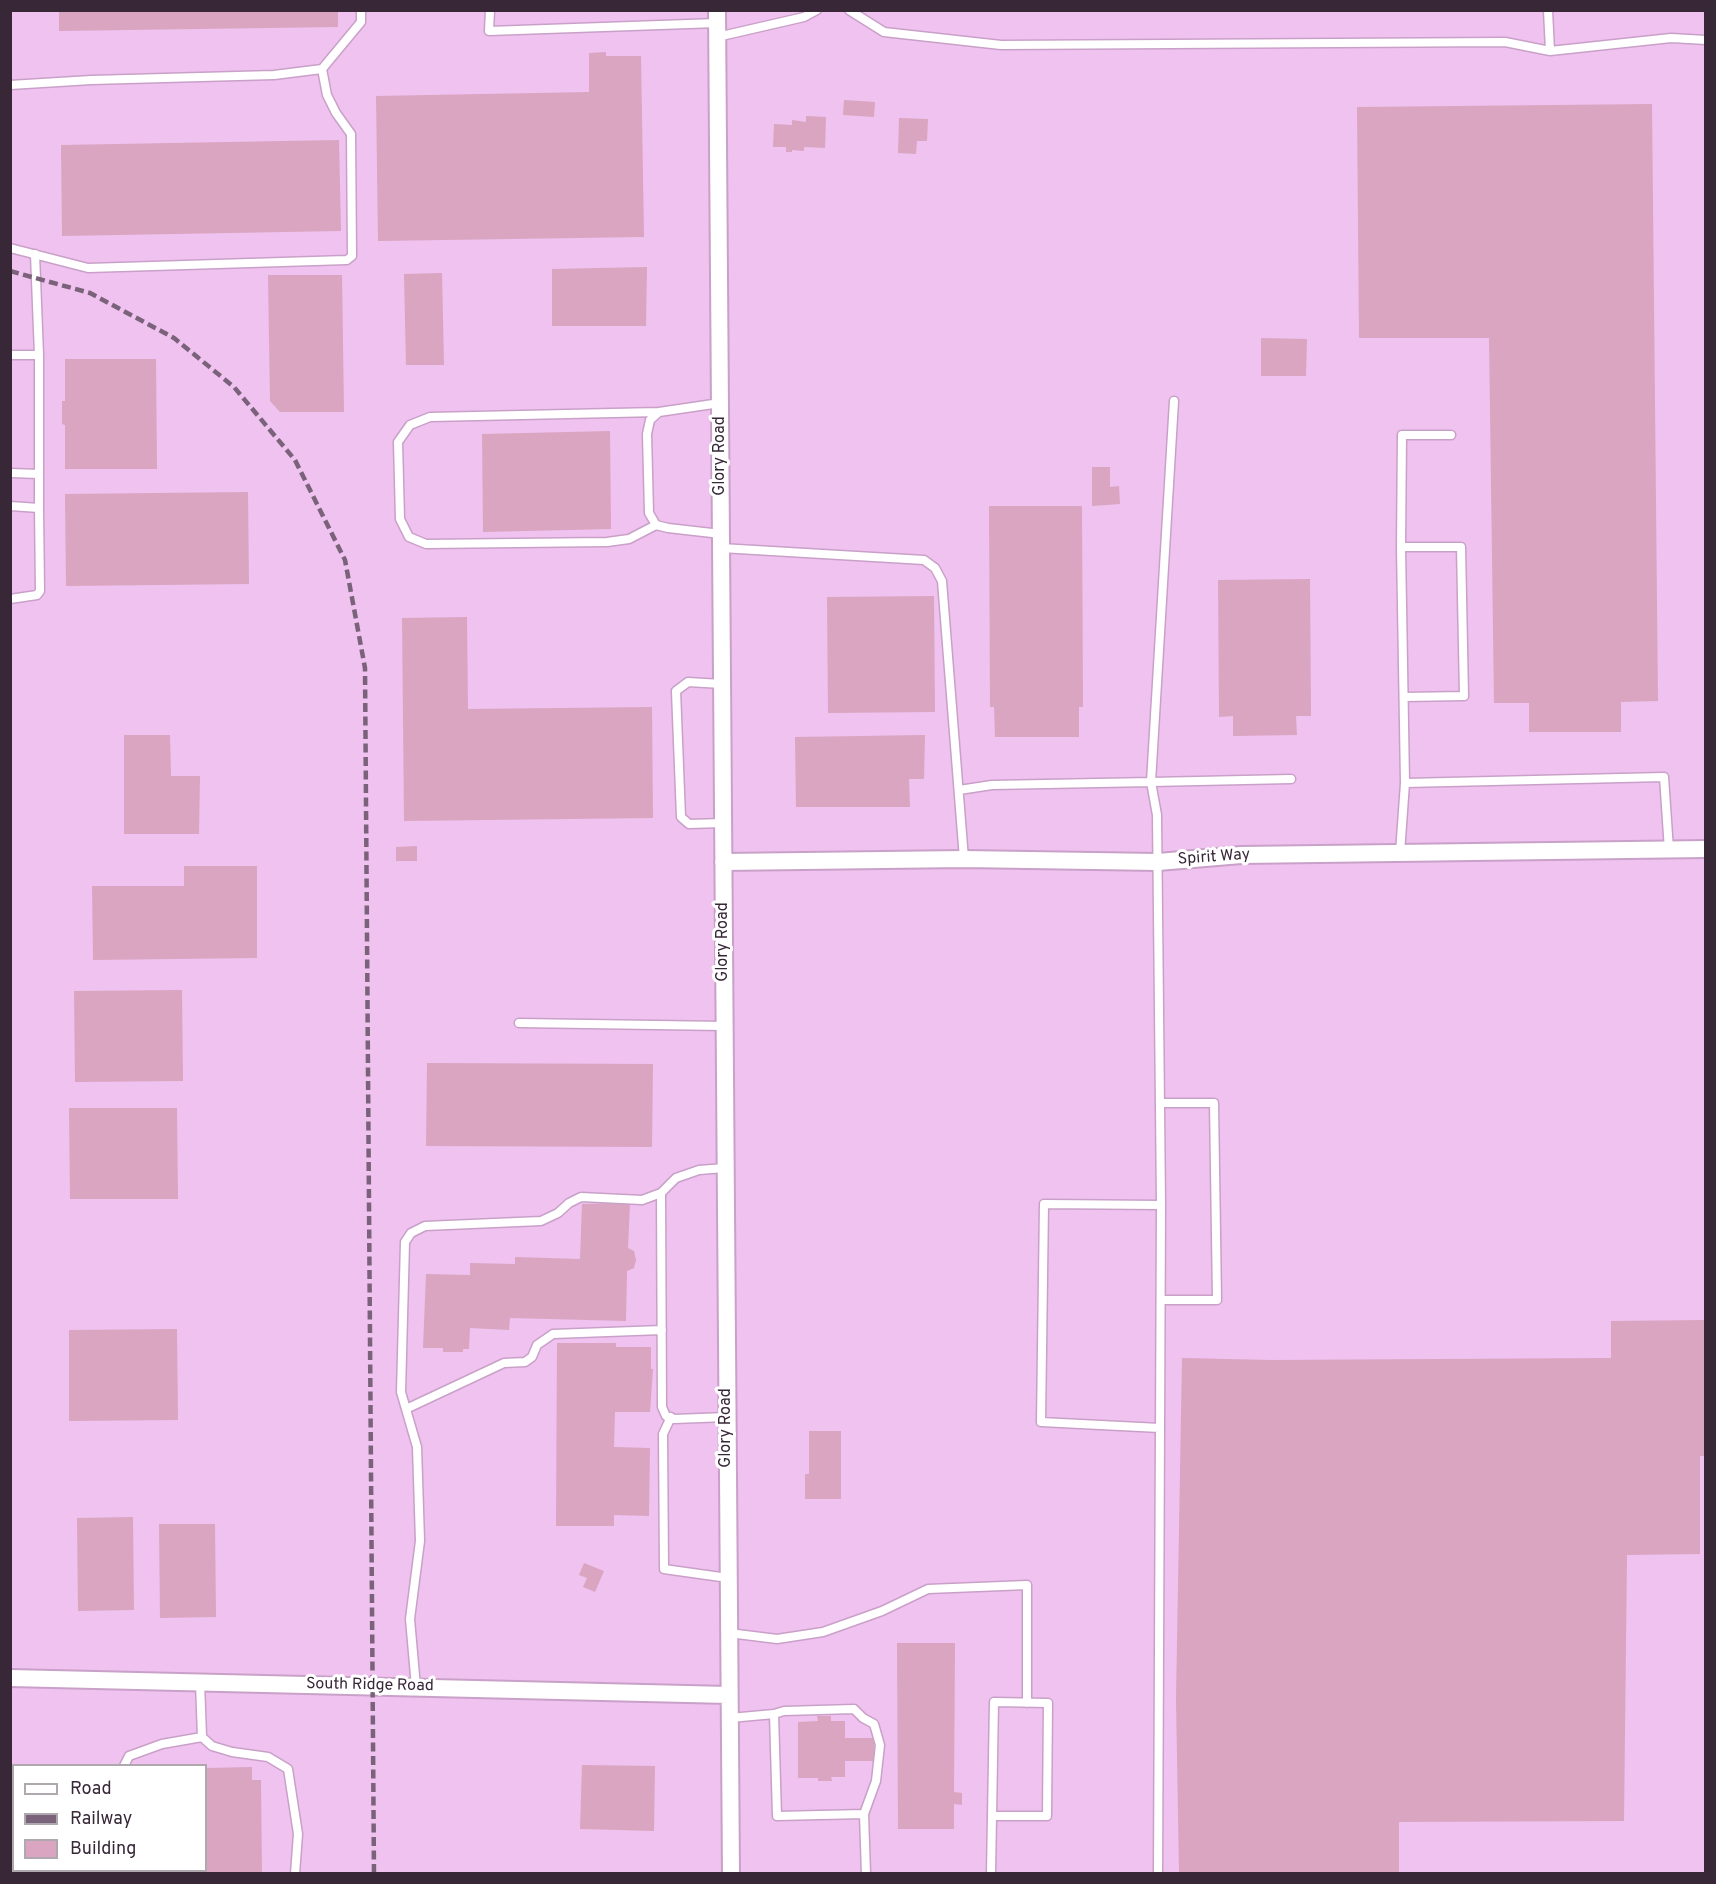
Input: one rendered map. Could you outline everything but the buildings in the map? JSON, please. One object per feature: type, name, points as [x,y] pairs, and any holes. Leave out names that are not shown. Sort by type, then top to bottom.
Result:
[{"type":"street","name":"Glory Road","points":[[717,24],[731,1874]]},
{"type":"street","name":"Spirit Way","points":[[723,862],[964,859],[1158,862],[1241,855],[1706,849]]},
{"type":"street","name":"South Ridge Road","points":[[10,1678],[729,1695]]},
{"type":"lane","points":[[10,85],[91,80],[274,75],[322,69],[361,22],[361,10]]},
{"type":"lane","points":[[490,10],[489,31],[717,24],[804,17],[817,10]]},
{"type":"lane","points":[[849,10],[884,32],[1001,45],[1505,42],[1550,51],[1671,38],[1706,40]]},
{"type":"lane","points":[[1548,10],[1550,51]]},
{"type":"lane","points":[[10,248],[88,268],[347,260],[352,256],[351,134],[336,113],[327,94],[322,69]]},
{"type":"lane","points":[[10,599],[37,595],[40,591],[39,355],[35,254]]},
{"type":"lane","points":[[10,355],[39,355]]},
{"type":"lane","points":[[1158,1874],[1161,1205],[1157,815],[1151,782],[1174,401]]},
{"type":"lane","points":[[720,403],[659,412],[430,417],[410,425],[398,442],[400,519],[409,537],[426,544],[607,542],[629,539],[656,525],[721,541],[924,560],[935,568],[942,581],[964,859]]},
{"type":"lane","points":[[656,525],[649,513],[647,434],[650,420],[659,412]]},
{"type":"lane","points":[[1400,853],[1405,783],[1401,547],[1402,435],[1451,435]]},
{"type":"lane","points":[[10,473],[39,474]]},
{"type":"lane","points":[[10,506],[39,508]]},
{"type":"lane","points":[[1401,547],[1461,548],[1464,696],[1404,697]]},
{"type":"lane","points":[[722,684],[688,682],[676,692],[681,817],[689,824],[723,823]]},
{"type":"lane","points":[[1405,783],[1664,777],[1669,850]]},
{"type":"lane","points":[[958,790],[992,784],[1291,780]]},
{"type":"lane","points":[[519,1023],[724,1026]]},
{"type":"lane","points":[[1160,1103],[1214,1104],[1217,1300],[1161,1300]]},
{"type":"lane","points":[[416,1687],[410,1619],[420,1541],[417,1447],[401,1392],[405,1242],[411,1233],[425,1226],[541,1221],[558,1213],[569,1203],[581,1197],[642,1200],[661,1193],[676,1178],[699,1170],[725,1168]]},
{"type":"lane","points":[[661,1193],[662,1407],[666,1416],[671,1418],[727,1417]]},
{"type":"lane","points":[[1160,1428],[1041,1422],[1044,1204],[1161,1205]]},
{"type":"lane","points":[[406,1409],[504,1363],[525,1362],[532,1357],[537,1345],[553,1334],[662,1330]]},
{"type":"lane","points":[[671,1418],[663,1434],[664,1569],[728,1578]]},
{"type":"lane","points":[[729,1633],[777,1639],[823,1632],[882,1611],[928,1589],[1027,1585],[1027,1703]]},
{"type":"lane","points":[[201,1682],[202,1737],[212,1746],[232,1752],[268,1757],[288,1770],[298,1834],[296,1874]]},
{"type":"lane","points":[[992,1816],[1047,1816],[1048,1703],[994,1702],[992,1816],[992,1874]]},
{"type":"lane","points":[[730,1718],[784,1711],[854,1709],[874,1724],[880,1745],[876,1781],[864,1814],[866,1874]]},
{"type":"lane","points":[[774,1714],[777,1816],[864,1814]]},
{"type":"lane","points":[[125,1764],[129,1756],[162,1744],[202,1737]]},
{"type":"shaded area","points":[[11,11],[1705,11],[1705,1873],[11,1874]]},
{"type":"railway","points":[[10,271],[90,293],[174,338],[234,387],[295,460],[345,560],[365,668],[374,1874]]}]
